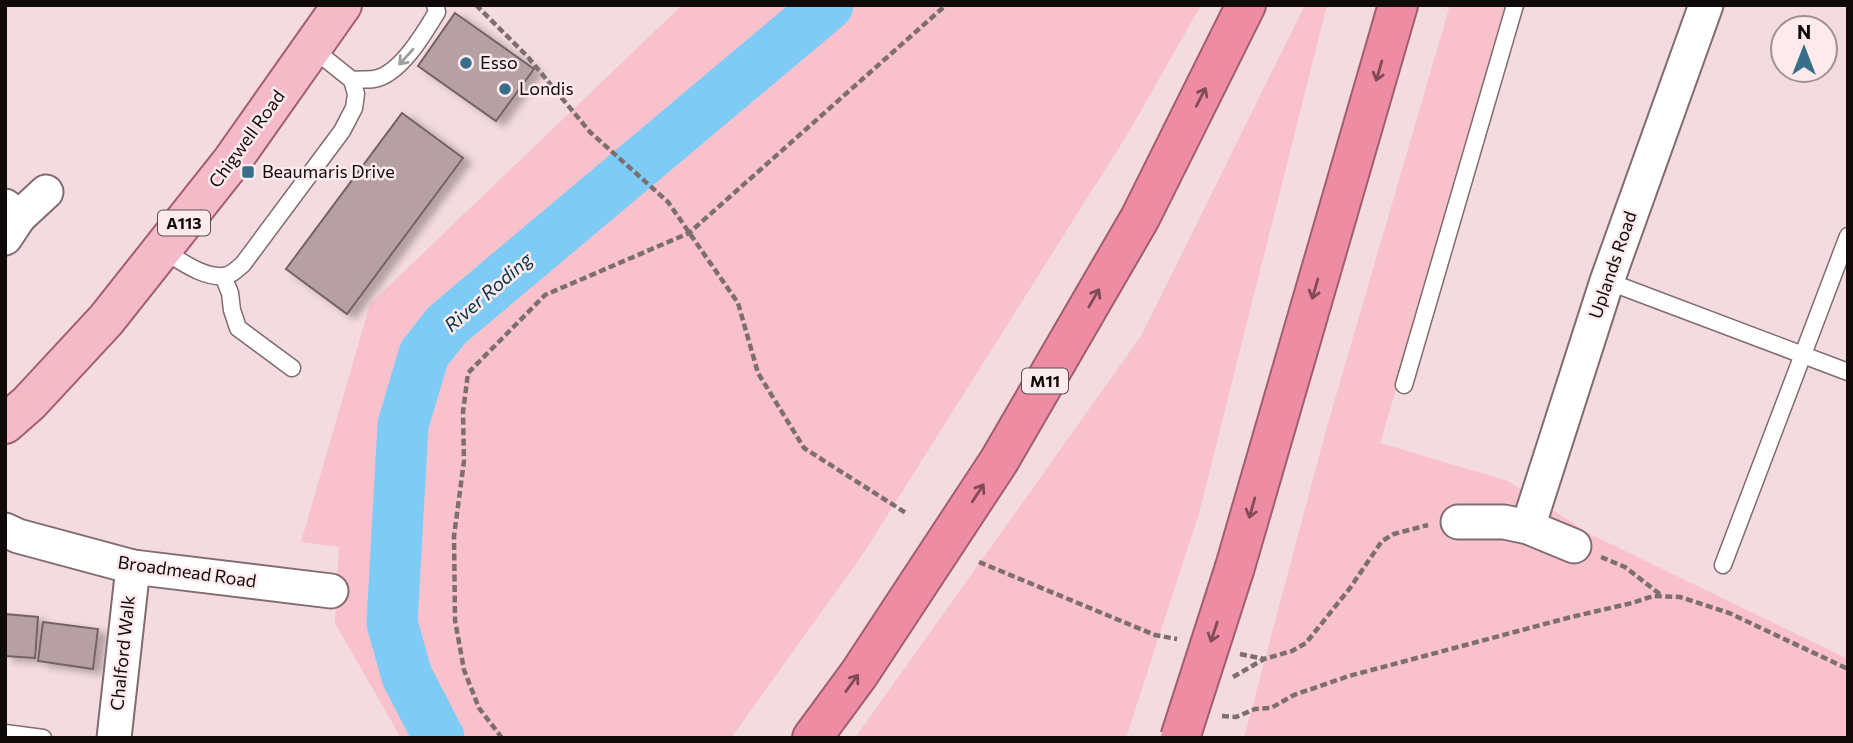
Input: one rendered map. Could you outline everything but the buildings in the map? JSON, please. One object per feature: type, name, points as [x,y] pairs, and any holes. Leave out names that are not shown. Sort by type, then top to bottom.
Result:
[{"type":"highway","name":"M11","points":[[812,738],[859,674],[999,461],[1140,218],[1247,5]]},
{"type":"highway","points":[[1180,738],[1235,568],[1398,5]]},
{"type":"main road","name":"Chigwell Road","points":[[5,424],[29,403],[107,320],[232,161],[342,5]]},
{"type":"street","name":"Uplands Road","points":[[1528,527],[1606,281],[1706,5]]},
{"type":"street","points":[[10,221],[46,192]]},
{"type":"street","points":[[1449,522],[1504,522],[1528,527],[1574,546]]},
{"type":"street","name":"Broadmead Road","points":[[9,538],[133,568],[331,591]]},
{"type":"street","name":"Chalford Walk","points":[[114,738],[133,568]]},
{"type":"lane","points":[[352,80],[377,79],[399,65],[418,43],[438,12],[435,5]]},
{"type":"lane","points":[[1404,385],[1515,5]]},
{"type":"lane","points":[[162,250],[200,271],[223,276],[233,273],[243,264],[342,131],[354,108],[356,94],[352,80],[312,48]]},
{"type":"lane","points":[[1723,565],[1848,236]]},
{"type":"lane","points":[[223,276],[238,328],[292,368]]},
{"type":"lane","points":[[1606,281],[1848,372]]},
{"type":"lane","points":[[5,733],[43,738]]},
{"type":"path","points":[[476,5],[527,56],[590,132],[668,202],[738,303],[758,373],[804,448],[906,513]]},
{"type":"path","points":[[502,738],[479,708],[464,670],[455,620],[454,536],[464,461],[463,412],[468,373],[544,295],[689,233],[946,5]]},
{"type":"path","points":[[1228,651],[1264,659],[1292,651],[1306,643],[1350,588],[1382,541],[1394,534],[1449,522]]},
{"type":"path","points":[[1574,546],[1625,568],[1663,597]]},
{"type":"path","points":[[979,562],[1155,635],[1179,640]]},
{"type":"path","points":[[1210,715],[1236,717],[1255,709],[1270,708],[1294,695],[1349,676],[1653,596],[1680,597],[1729,612],[1848,669]]},
{"type":"shaded area","points":[[682,5],[1201,5],[1130,130],[861,557],[731,738],[401,738],[335,623],[339,547],[301,542],[370,304]]},
{"type":"shaded area","points":[[1305,5],[1327,5],[1199,513],[1126,738],[855,738],[1141,336]]},
{"type":"shaded area","points":[[1450,5],[1512,5],[1380,443],[1508,481],[1588,533],[1848,659],[1848,738],[1244,738],[1326,430]]},
{"type":"waterway","name":"River Roding","points":[[439,738],[407,676],[392,623],[403,425],[424,354],[447,325],[828,5]]},
{"type":"place","name":"Esso","points":[[466,63]]},
{"type":"place","name":"Londis","points":[[505,89]]},
{"type":"place","name":"Beaumaris Drive","points":[[248,172]]}]
